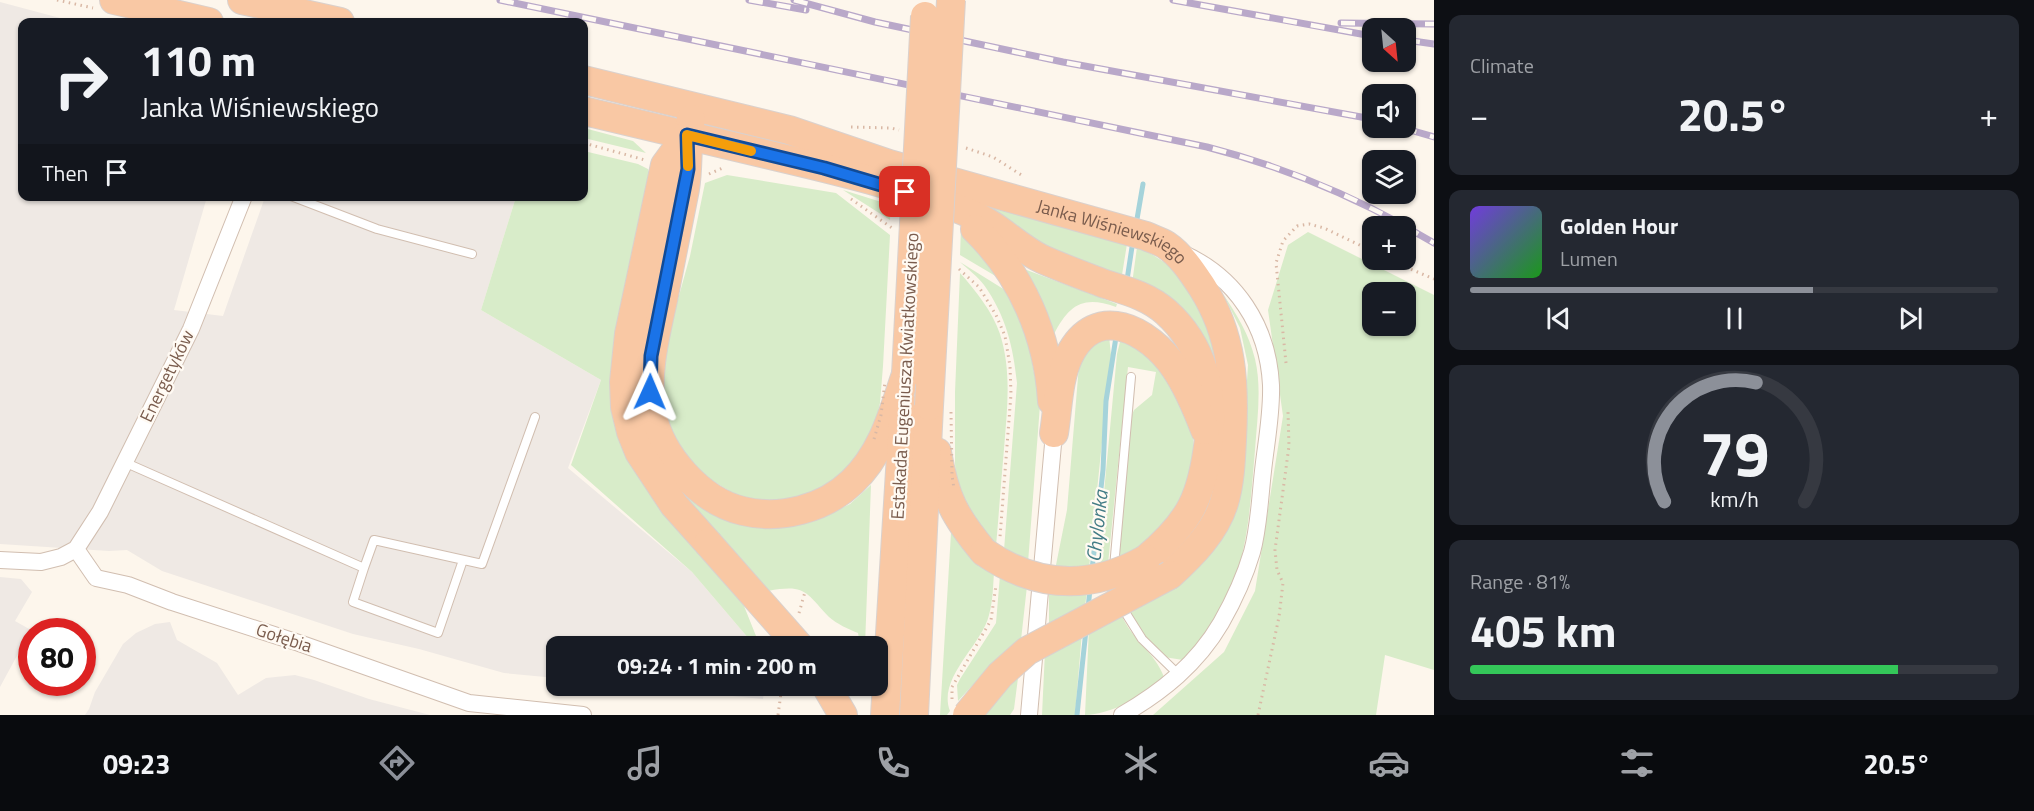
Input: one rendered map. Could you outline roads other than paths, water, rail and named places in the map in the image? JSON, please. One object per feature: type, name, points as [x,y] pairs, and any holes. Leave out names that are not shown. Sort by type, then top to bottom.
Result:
[{"type":"highway","points":[[114,0],[192,18]]},
{"type":"highway","points":[[242,0],[290,17]]},
{"type":"highway","name":"Estakada Eugeniusza Kwiatkowskiego","points":[[914,715],[951,0]]},
{"type":"highway","name":"Estakada Eugeniusza Kwiatkowskiego","points":[[885,715],[925,5]]},
{"type":"highway","name":"Janka Wiśniewskiego","points":[[588,81],[789,130],[889,164],[1156,240]]},
{"type":"highway","points":[[693,106],[687,135],[688,169],[685,189],[651,356],[650,371],[652,412],[659,435],[671,459],[689,480],[717,500],[741,511],[765,514],[796,512],[822,503],[851,484],[870,462],[886,431],[906,374]]},
{"type":"highway","points":[[588,112],[836,171],[940,203],[986,221],[1014,243],[1040,258],[1144,297],[1166,312],[1184,332],[1197,352],[1205,372],[1210,395],[1211,420],[1204,477],[1191,511],[1166,543],[1146,559],[1099,578],[1068,581],[1041,579],[1001,564],[984,552],[960,521],[950,503],[943,482],[929,406]]},
{"type":"highway","points":[[687,135],[665,165],[629,334],[624,382],[625,407],[639,452],[674,505],[790,636]]},
{"type":"highway","points":[[940,203],[961,216],[984,238],[1024,293],[1043,343],[1051,384],[1054,433]]},
{"type":"highway","points":[[959,708],[1027,651],[1170,575],[1198,549],[1224,505],[1229,480],[1233,397],[1229,351],[1214,306],[1190,269],[1156,240]]},
{"type":"highway","points":[[1054,433],[1060,391],[1069,357],[1080,339],[1092,330],[1106,325],[1122,326],[1135,331],[1152,342],[1162,353],[1175,368],[1209,439]]},
{"type":"highway","points":[[832,696],[843,715]]},
{"type":"street","name":"Energetyków","points":[[76,549],[100,512],[191,329],[242,201]]},
{"type":"street","name":"Janka Wiśniewskiego","points":[[1122,715],[1148,700],[1179,675],[1200,652],[1221,623],[1252,551],[1270,410],[1271,386],[1268,357],[1259,331],[1245,303],[1231,287],[1202,262],[1156,240]]},
{"type":"street","points":[[1029,715],[1054,433]]},
{"type":"street","points":[[0,560],[41,562],[62,557],[76,549]]},
{"type":"street","name":"Gołębia","points":[[76,549],[96,578],[128,585],[172,602],[469,702],[583,715]]},
{"type":"lane","points":[[304,201],[377,229],[472,254]]},
{"type":"lane","points":[[1113,579],[1131,377]]},
{"type":"lane","points":[[463,560],[438,633],[353,603],[374,540],[482,564],[535,417]]},
{"type":"lane","points":[[124,462],[363,568]]},
{"type":"lane","points":[[1112,590],[1142,639],[1179,675]]},
{"type":"waterway","name":"Chylonka","points":[[1137,219],[1143,184]]},
{"type":"waterway","name":"Chylonka","points":[[1127,280],[1132,247]]},
{"type":"waterway","name":"Chylonka","points":[[1092,570],[1103,470],[1106,401],[1116,337]]},
{"type":"waterway","name":"Chylonka","points":[[1088,609],[1090,589]]},
{"type":"waterway","name":"Chylonka","points":[[1077,715],[1086,630]]},
{"type":"railway","points":[[500,0],[587,18]]},
{"type":"railway","points":[[749,0],[806,10]]},
{"type":"railway","points":[[794,0],[875,22],[1063,62],[1362,117]]},
{"type":"railway","points":[[1173,0],[1362,34]]},
{"type":"railway","points":[[588,18],[1207,147],[1309,180],[1386,216]]},
{"type":"railway","points":[[1341,23],[1434,24]]},
{"type":"railway","points":[[1416,41],[1434,44]]},
{"type":"railway","points":[[1416,132],[1434,137]]},
{"type":"railway","points":[[1416,233],[1434,243]]}]
